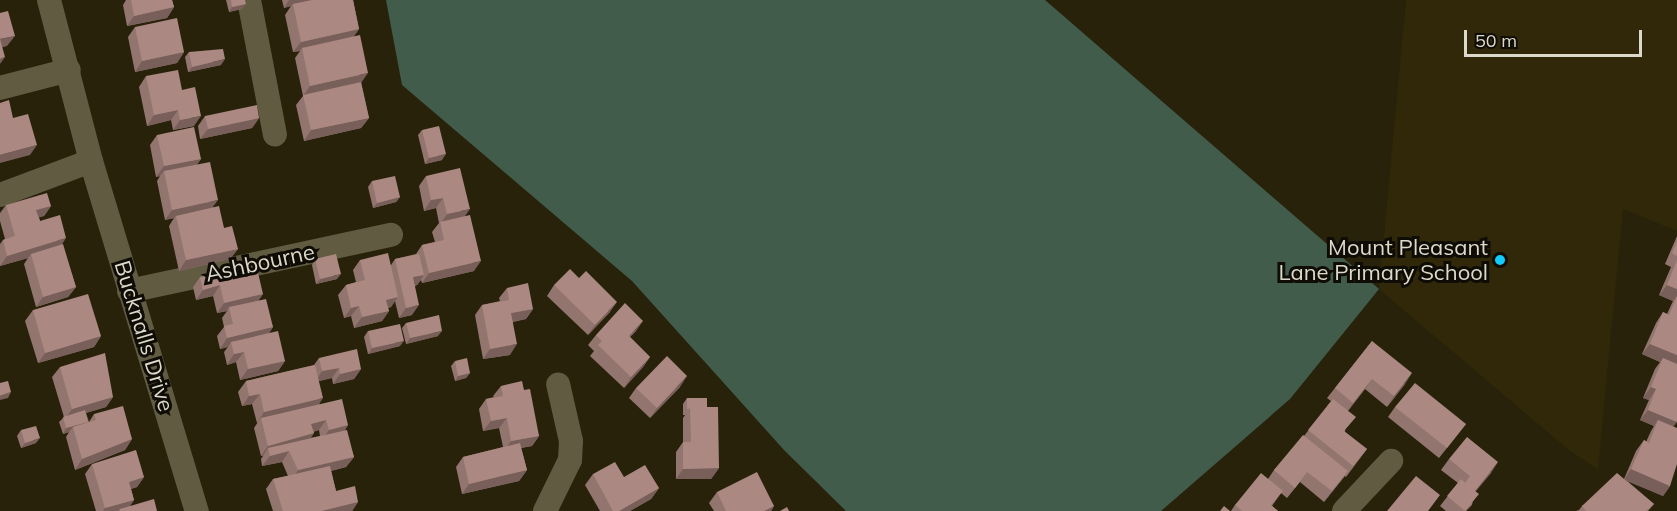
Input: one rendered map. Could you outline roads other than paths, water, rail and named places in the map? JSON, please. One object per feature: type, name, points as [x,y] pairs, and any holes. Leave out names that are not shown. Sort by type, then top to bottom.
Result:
[{"type":"street","name":"Bucknalls Drive","points":[[49,0],[129,291],[197,511]]},
{"type":"street","points":[[249,0],[275,135]]},
{"type":"street","points":[[0,88],[69,70]]},
{"type":"street","points":[[0,195],[92,161]]},
{"type":"street","name":"Ashbourne","points":[[129,291],[391,235]]},
{"type":"street","points":[[545,511],[570,460],[571,441],[558,384]]},
{"type":"street","points":[[1344,511],[1391,461]]},
{"type":"place","name":"Mount Pleasant Lane Primary School","points":[[1500,260]]}]
